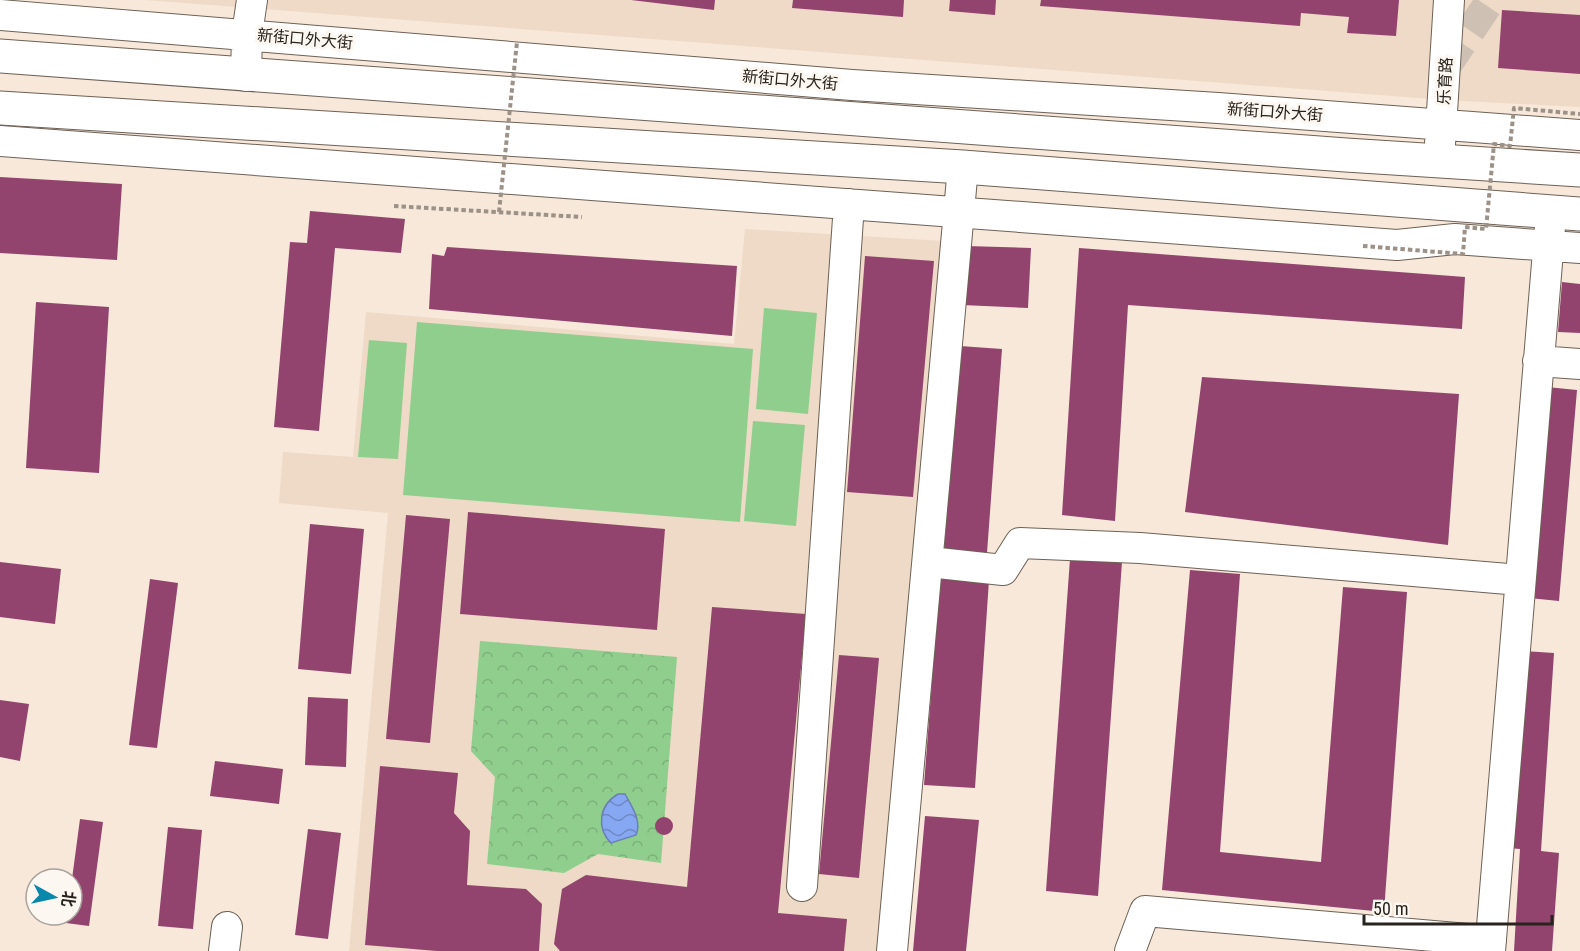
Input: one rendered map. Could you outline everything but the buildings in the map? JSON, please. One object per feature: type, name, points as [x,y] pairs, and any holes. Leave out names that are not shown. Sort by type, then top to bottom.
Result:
[{"type":"main road","name":"新街口外大街","points":[[0,56],[246,76],[1580,170]]},
{"type":"main road","points":[[0,108],[963,167],[1566,213]]},
{"type":"street","points":[[246,76],[247,34],[252,0]]},
{"type":"street","name":"乐育路","points":[[1438,161],[1449,0]]},
{"type":"street","name":"新街口外大街","points":[[0,15],[852,85],[1580,135]]},
{"type":"street","points":[[0,141],[1397,244],[1455,239],[1580,248]]},
{"type":"street","points":[[892,951],[963,167]]},
{"type":"street","points":[[802,886],[849,204]]},
{"type":"street","points":[[1130,951],[1145,910],[1490,946],[1548,246],[1566,213]]},
{"type":"street","points":[[1538,360],[1580,364]]},
{"type":"street","points":[[929,562],[1003,570],[1020,543],[1140,548],[1520,580]]},
{"type":"path","points":[[499,212],[517,42]]},
{"type":"path","points":[[1363,246],[1463,254],[1465,227],[1486,229],[1494,144],[1510,146],[1514,108],[1580,114]]},
{"type":"path","points":[[394,206],[582,217]]},
{"type":"shaded area","points":[[146,0],[1580,0],[1580,107],[1444,100]]},
{"type":"shaded area","points":[[745,229],[943,241],[880,951],[349,951],[388,513],[279,503],[283,452],[353,457],[366,312],[734,344]]},
{"type":"green space","points":[[764,308],[817,313],[808,414],[756,409]]},
{"type":"green space","points":[[417,322],[753,349],[740,522],[403,495]]},
{"type":"green space","points":[[369,340],[407,343],[398,459],[358,457]]},
{"type":"green space","points":[[753,421],[805,425],[796,526],[744,521]]},
{"type":"green space","points":[[480,641],[677,657],[661,863],[598,854],[564,873],[487,864],[495,777],[471,751]]},
{"type":"water","points":[[618,794],[625,794],[631,804],[637,819],[638,830],[636,835],[611,843],[603,831],[603,810]]},
{"type":"tunnel","points":[[1445,68],[1491,0]]}]
